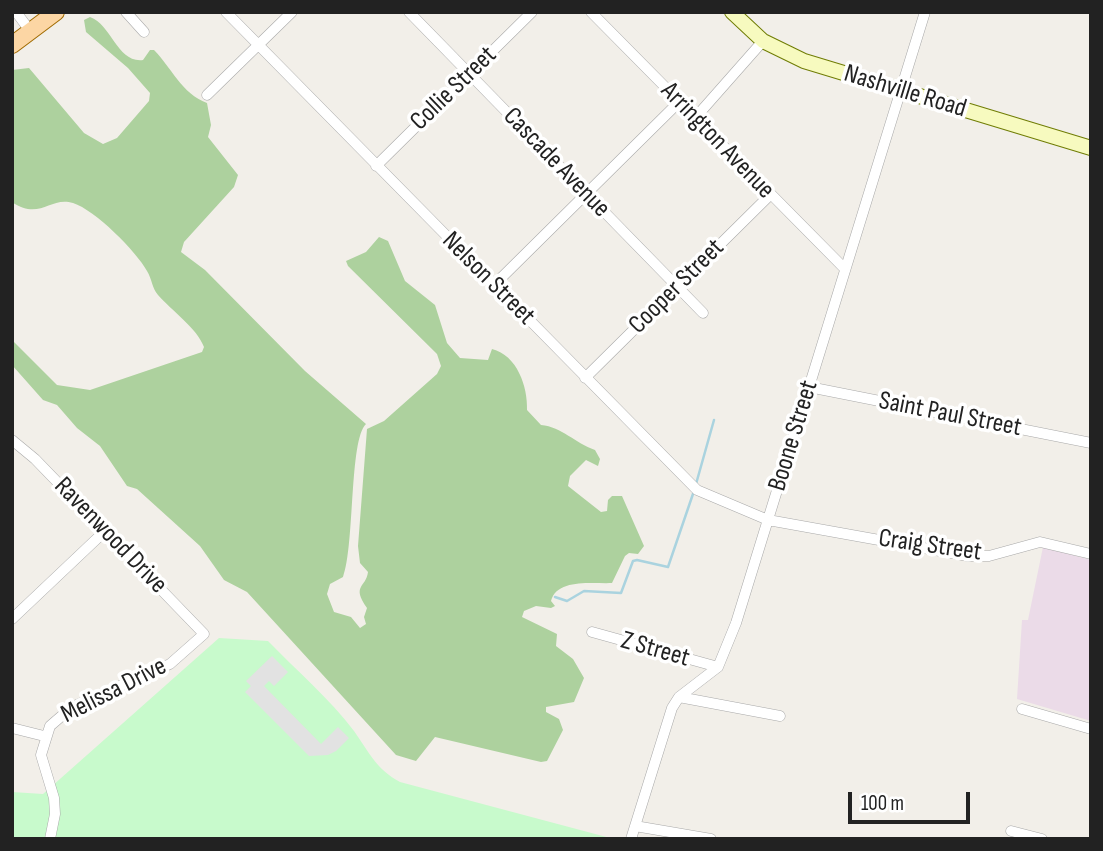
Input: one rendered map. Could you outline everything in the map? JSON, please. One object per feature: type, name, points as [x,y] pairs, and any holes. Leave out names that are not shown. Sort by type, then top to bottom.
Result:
[{"type":"main road","points":[[12,45],[56,12]]},
{"type":"main road","name":"Nashville Road","points":[[732,12],[763,41],[804,61],[1091,148]]},
{"type":"street","points":[[16,12],[32,32]]},
{"type":"street","points":[[126,12],[144,32]]},
{"type":"street","name":"Nelson Street","points":[[226,12],[689,484],[707,495],[768,520]]},
{"type":"street","points":[[207,95],[292,12]]},
{"type":"street","name":"Cascade Avenue","points":[[409,12],[704,313]]},
{"type":"street","name":"Collie Street","points":[[376,166],[532,12]]},
{"type":"street","name":"Arrington Avenue","points":[[591,12],[845,269]]},
{"type":"street","name":"Boone Street","points":[[718,667],[736,623],[925,12]]},
{"type":"street","points":[[695,118],[763,41]]},
{"type":"street","points":[[494,285],[679,102]]},
{"type":"street","name":"Cooper Street","points":[[585,378],[770,195]]},
{"type":"street","name":"Saint Paul Street","points":[[809,387],[1091,443]]},
{"type":"street","name":"Ravenwood Drive","points":[[12,440],[26,450],[204,634]]},
{"type":"street","name":"Craig Street","points":[[768,520],[979,558],[1040,542],[1091,554]]},
{"type":"street","points":[[12,619],[104,531]]},
{"type":"street","name":"Z Street","points":[[592,632],[718,667]]},
{"type":"street","name":"Melissa Drive","points":[[50,839],[55,814],[54,798],[42,768],[41,755],[44,736],[50,726],[72,707],[170,664],[204,634]]},
{"type":"street","points":[[631,839],[672,708],[679,697],[718,667]]},
{"type":"street","points":[[679,697],[780,716]]},
{"type":"street","points":[[1022,709],[1091,729]]},
{"type":"street","points":[[12,728],[44,736]]},
{"type":"street","points":[[635,826],[711,839]]},
{"type":"street","points":[[1011,831],[1042,839]]},
{"type":"shaded area","points":[[1043,547],[1091,560],[1091,721],[1017,699],[1022,620],[1028,620]]},
{"type":"shaded area","points":[[272,656],[288,672],[274,686],[269,681],[264,686],[321,744],[338,727],[349,738],[336,751],[328,755],[309,756],[245,692],[251,686],[246,681]]},
{"type":"green space","points":[[90,17],[98,21],[127,56],[143,60],[150,50],[154,50],[184,87],[207,103],[211,125],[208,137],[238,175],[234,187],[184,242],[181,252],[205,270],[305,371],[366,424],[361,434],[354,471],[347,562],[343,577],[330,584],[327,594],[334,612],[351,617],[360,628],[366,624],[364,617],[367,608],[360,591],[368,572],[360,563],[358,546],[367,429],[384,421],[437,374],[441,366],[437,354],[348,266],[346,261],[366,252],[379,237],[388,241],[405,281],[435,305],[447,343],[460,358],[488,360],[492,349],[501,352],[519,373],[527,410],[541,425],[549,426],[595,450],[600,459],[598,466],[586,460],[570,476],[568,486],[601,512],[607,511],[608,500],[612,496],[622,496],[644,546],[638,554],[629,553],[625,556],[612,583],[568,585],[555,594],[551,601],[555,606],[536,606],[524,611],[522,617],[557,634],[556,646],[573,659],[584,678],[574,702],[546,707],[546,712],[559,719],[563,730],[547,761],[541,762],[435,737],[416,761],[396,755],[247,592],[224,580],[200,546],[137,489],[127,486],[100,446],[77,428],[57,405],[43,400],[12,365],[12,340],[57,385],[90,390],[202,352],[204,347],[190,326],[158,295],[147,271],[134,253],[92,214],[73,203],[30,209],[12,202],[12,70],[29,68],[84,133],[103,144],[117,138],[149,101],[150,93],[128,68],[86,32],[84,20]]},
{"type":"green space","points":[[219,638],[268,641],[334,707],[379,766],[400,782],[614,839],[12,839],[12,792],[43,794]]},
{"type":"waterway","points":[[696,484],[714,420]]},
{"type":"waterway","points":[[555,597],[567,601],[584,591],[621,593],[633,561],[668,567],[694,491]]}]
